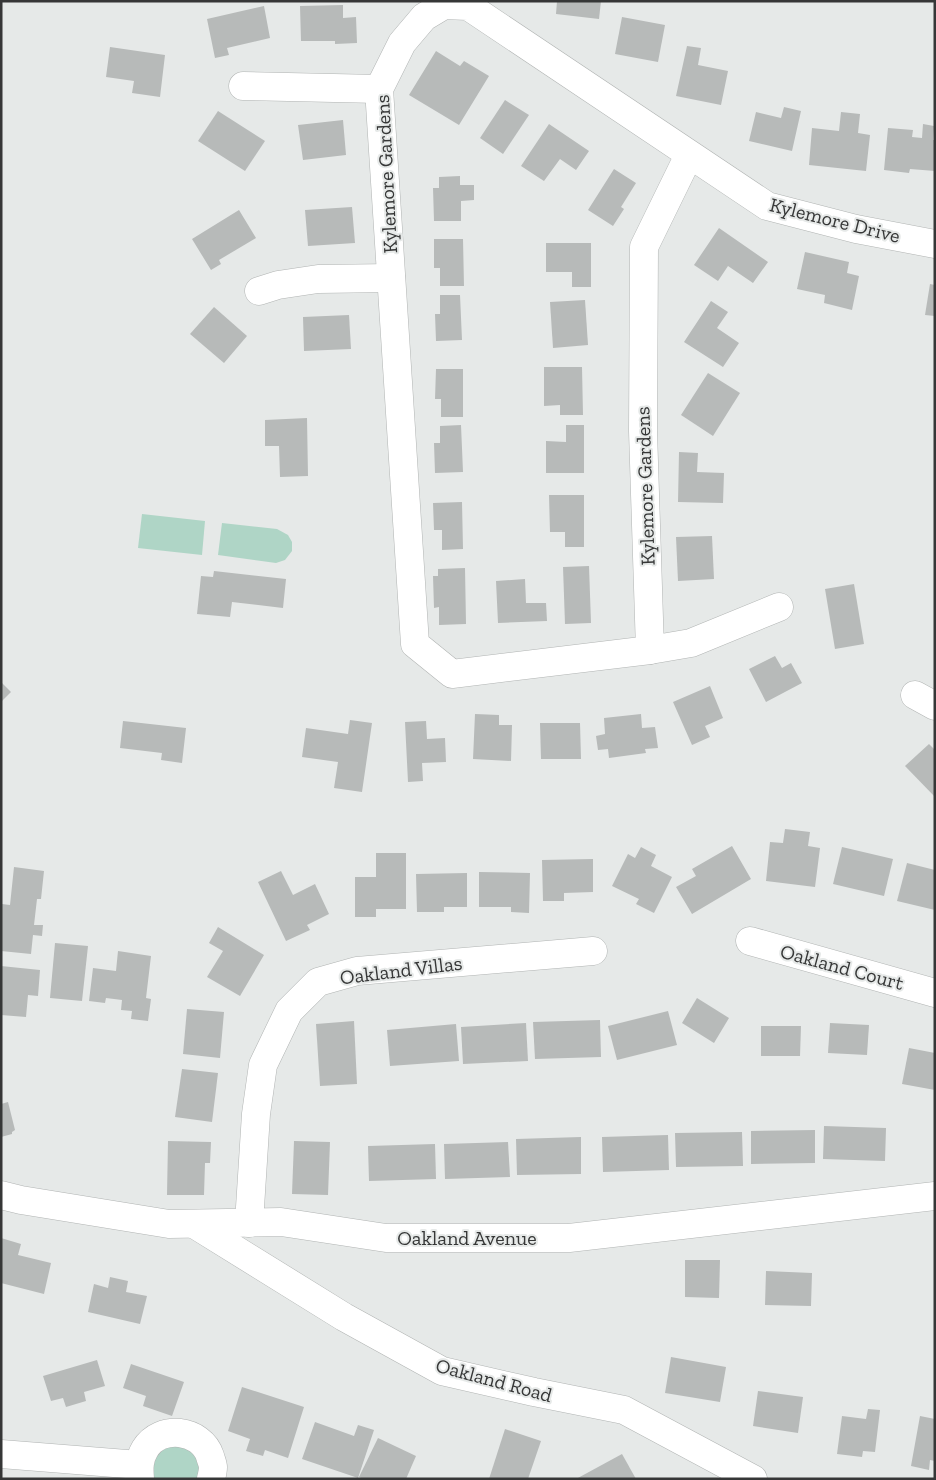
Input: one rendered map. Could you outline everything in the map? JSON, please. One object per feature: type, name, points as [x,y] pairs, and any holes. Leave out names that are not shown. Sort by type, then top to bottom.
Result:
[{"type":"street","name":"Kylemore Gardens","points":[[650,650],[643,431],[644,247],[689,155],[468,6],[444,5],[424,18],[402,43],[379,89],[415,644],[452,674],[650,650],[691,643],[779,607]]},
{"type":"street","points":[[243,86],[379,89]]},
{"type":"street","name":"Kylemore Drive","points":[[689,155],[767,206],[856,229],[935,244]]},
{"type":"street","points":[[259,291],[278,285],[318,279],[392,278]]},
{"type":"street","name":"Oakland Court","points":[[750,941],[935,992]]},
{"type":"street","name":"Oakland Villas","points":[[250,1222],[256,1114],[263,1065],[289,1011],[318,982],[357,971],[593,951]]},
{"type":"street","name":"Oakland Avenue","points":[[1,1195],[21,1200],[169,1224],[281,1222],[386,1238],[569,1238],[935,1196]]},
{"type":"street","name":"Oakland Road","points":[[194,1224],[344,1317],[442,1371],[624,1410],[753,1479]]},
{"type":"street","points":[[1,1454],[140,1472],[146,1448],[159,1436],[177,1432],[194,1436],[207,1449],[213,1466],[211,1479]]},
{"type":"green space","points":[[142,514],[205,521],[202,555],[138,548]]},
{"type":"green space","points":[[222,523],[277,529],[288,535],[292,542],[292,551],[285,560],[276,563],[218,555]]},
{"type":"green space","points":[[171,1445],[184,1448],[194,1455],[199,1465],[197,1479],[153,1479],[152,1466],[154,1458]]},
{"type":"building","points":[[557,1],[601,1],[599,19],[556,14]]},
{"type":"building","points":[[343,5],[343,18],[356,17],[357,43],[335,44],[335,41],[301,41],[300,6]]},
{"type":"building","points":[[264,6],[270,38],[227,48],[229,55],[215,58],[207,19]]},
{"type":"building","points":[[622,17],[665,25],[658,62],[615,54]]},
{"type":"building","points":[[687,46],[701,48],[698,65],[728,71],[721,105],[676,96]]},
{"type":"building","points":[[110,47],[165,55],[160,97],[132,93],[134,81],[106,77]]},
{"type":"building","points":[[436,51],[460,66],[464,61],[489,76],[459,125],[409,95]]},
{"type":"building","points":[[505,100],[529,115],[503,154],[480,138]]},
{"type":"building","points":[[784,107],[801,111],[792,151],[749,141],[756,112],[781,118]]},
{"type":"building","points":[[218,111],[265,141],[245,171],[198,141]]},
{"type":"building","points":[[841,112],[860,114],[858,133],[870,135],[866,171],[809,165],[812,128],[839,131]]},
{"type":"building","points":[[343,120],[346,155],[303,160],[298,125]]},
{"type":"building","points":[[549,124],[589,151],[576,170],[560,159],[544,181],[521,166]]},
{"type":"building","points":[[923,124],[934,126],[935,171],[910,169],[909,173],[884,170],[888,128],[913,130],[912,137],[922,138]]},
{"type":"building","points":[[614,169],[636,183],[621,207],[624,209],[613,226],[588,210]]},
{"type":"building","points":[[460,176],[460,185],[474,185],[474,200],[461,201],[461,221],[434,221],[433,188],[439,188],[439,177]]},
{"type":"building","points":[[352,207],[355,243],[308,246],[305,210]]},
{"type":"building","points":[[239,210],[256,238],[219,260],[221,264],[211,270],[192,239]]},
{"type":"building","points":[[719,228],[768,262],[753,283],[728,266],[718,281],[694,265]]},
{"type":"building","points":[[434,239],[463,239],[464,286],[440,286],[440,268],[434,268]]},
{"type":"building","points":[[546,243],[591,243],[591,287],[572,287],[572,272],[546,272]]},
{"type":"building","points":[[805,252],[849,262],[847,273],[859,276],[852,310],[824,303],[825,295],[797,289]]},
{"type":"building","points":[[930,284],[935,285],[935,316],[925,315]]},
{"type":"building","points":[[440,295],[460,295],[462,340],[436,341],[435,314],[440,314]]},
{"type":"building","points":[[585,300],[588,345],[553,348],[550,302]]},
{"type":"building","points":[[711,301],[728,312],[717,328],[739,343],[723,367],[684,342]]},
{"type":"building","points":[[214,307],[247,336],[224,363],[190,334]]},
{"type":"building","points":[[349,315],[351,349],[304,351],[303,317]]},
{"type":"building","points":[[544,367],[582,367],[583,415],[560,415],[560,405],[544,406]]},
{"type":"building","points":[[436,369],[463,369],[463,417],[441,417],[441,399],[435,399]]},
{"type":"building","points":[[708,373],[740,393],[713,436],[681,415]]},
{"type":"building","points":[[307,418],[308,476],[280,477],[279,446],[265,446],[265,420]]},
{"type":"building","points":[[461,425],[463,472],[435,473],[434,443],[440,443],[440,426]]},
{"type":"building","points":[[566,425],[584,425],[584,473],[546,473],[546,441],[566,442]]},
{"type":"building","points":[[679,452],[698,453],[697,472],[724,473],[723,503],[678,502]]},
{"type":"building","points":[[549,495],[584,495],[584,547],[565,547],[565,532],[550,532]]},
{"type":"building","points":[[462,502],[463,549],[442,550],[442,530],[434,530],[433,503]]},
{"type":"building","points":[[712,536],[714,579],[678,581],[676,537]]},
{"type":"building","points":[[589,566],[591,623],[565,624],[563,567]]},
{"type":"building","points":[[465,568],[466,624],[439,625],[439,607],[434,608],[433,576],[438,576],[438,569]]},
{"type":"building","points":[[214,571],[286,579],[283,608],[232,602],[230,617],[197,614],[201,576],[213,577]]},
{"type":"building","points":[[525,579],[526,603],[546,603],[547,621],[498,623],[496,581]]},
{"type":"building","points":[[854,584],[864,644],[835,649],[825,589]]},
{"type":"building","points":[[775,656],[782,668],[791,663],[802,683],[766,702],[749,669]]},
{"type":"building","points":[[1,682],[11,692],[1,702]]},
{"type":"building","points":[[710,686],[723,718],[705,726],[710,737],[692,745],[673,702]]},
{"type":"building","points":[[475,714],[499,715],[499,725],[512,725],[511,761],[473,759]]},
{"type":"building","points":[[641,714],[642,728],[655,727],[658,748],[645,749],[646,753],[609,758],[608,749],[598,750],[596,736],[605,734],[604,718]]},
{"type":"building","points":[[350,720],[372,723],[362,792],[334,788],[338,762],[302,757],[306,728],[348,734]]},
{"type":"building","points":[[123,721],[186,728],[182,763],[161,760],[162,753],[120,748]]},
{"type":"building","points":[[426,721],[427,739],[445,738],[446,762],[422,763],[423,781],[408,782],[405,722]]},
{"type":"building","points":[[540,723],[580,723],[581,759],[541,759]]},
{"type":"building","points":[[929,744],[935,750],[935,797],[905,766]]},
{"type":"building","points":[[785,829],[810,832],[808,846],[820,848],[815,887],[766,881],[770,842],[783,843]]},
{"type":"building","points":[[732,846],[751,879],[692,914],[676,887],[696,876],[692,869]]},
{"type":"building","points":[[641,847],[656,855],[651,866],[672,877],[654,913],[636,904],[639,899],[612,886],[628,854],[635,858]]},
{"type":"building","points":[[842,847],[893,859],[884,896],[833,884]]},
{"type":"building","points":[[376,853],[406,853],[406,909],[376,909],[376,917],[355,917],[355,877],[376,877]]},
{"type":"building","points":[[593,859],[593,892],[564,893],[564,901],[543,901],[542,860]]},
{"type":"building","points":[[907,863],[935,870],[935,910],[897,901]]},
{"type":"building","points":[[14,867],[44,871],[41,899],[37,899],[34,925],[43,925],[42,936],[33,935],[31,954],[1,951],[2,904],[10,905]]},
{"type":"building","points":[[281,871],[293,895],[315,884],[329,914],[307,925],[310,930],[286,941],[258,882]]},
{"type":"building","points":[[479,872],[530,873],[529,913],[511,912],[511,907],[479,907]]},
{"type":"building","points":[[467,873],[467,907],[444,907],[444,912],[417,912],[416,874]]},
{"type":"building","points":[[218,927],[264,955],[240,996],[207,977],[223,951],[209,943]]},
{"type":"building","points":[[55,943],[88,946],[82,1001],[50,998]]},
{"type":"building","points":[[118,951],[151,956],[146,998],[151,999],[148,1021],[131,1019],[132,1011],[121,1010],[122,1000],[106,998],[105,1003],[89,1001],[93,968],[116,971]]},
{"type":"building","points":[[1,966],[40,970],[38,996],[28,995],[26,1017],[1,1015]]},
{"type":"building","points":[[697,998],[729,1018],[714,1043],[682,1023]]},
{"type":"building","points":[[187,1009],[224,1012],[220,1058],[183,1054]]},
{"type":"building","points":[[668,1011],[677,1045],[617,1060],[608,1026]]},
{"type":"building","points":[[600,1020],[601,1057],[535,1059],[533,1022]]},
{"type":"building","points":[[354,1021],[357,1084],[320,1086],[316,1024]]},
{"type":"building","points":[[526,1023],[528,1061],[463,1064],[461,1027]]},
{"type":"building","points":[[830,1023],[869,1025],[867,1055],[828,1053]]},
{"type":"building","points":[[456,1024],[459,1061],[390,1066],[387,1030]]},
{"type":"building","points":[[761,1026],[801,1026],[800,1056],[761,1056]]},
{"type":"building","points":[[909,1048],[935,1053],[935,1090],[902,1084]]},
{"type":"building","points":[[182,1069],[218,1073],[212,1122],[175,1117]]},
{"type":"building","points":[[8,1102],[15,1130],[12,1134],[1,1137],[1,1104]]},
{"type":"building","points":[[824,1126],[886,1128],[885,1161],[823,1159]]},
{"type":"building","points":[[815,1130],[815,1163],[751,1164],[751,1131]]},
{"type":"building","points":[[742,1132],[743,1166],[676,1167],[675,1133]]},
{"type":"building","points":[[668,1135],[669,1170],[603,1172],[602,1137]]},
{"type":"building","points":[[581,1137],[581,1174],[517,1175],[516,1139]]},
{"type":"building","points":[[168,1141],[211,1142],[210,1163],[205,1163],[204,1195],[167,1195]]},
{"type":"building","points":[[294,1141],[330,1142],[328,1195],[292,1194]]},
{"type":"building","points":[[508,1142],[510,1177],[445,1179],[444,1144]]},
{"type":"building","points":[[435,1144],[436,1179],[369,1181],[368,1146]]},
{"type":"building","points":[[1,1238],[21,1244],[18,1255],[51,1263],[44,1294],[1,1283]]},
{"type":"building","points":[[685,1260],[720,1260],[719,1298],[685,1297]]},
{"type":"building","points":[[766,1271],[812,1273],[811,1306],[765,1305]]},
{"type":"building","points":[[110,1277],[128,1281],[126,1292],[147,1296],[140,1324],[88,1312],[94,1284],[108,1288]]},
{"type":"building","points":[[671,1357],[726,1367],[720,1402],[665,1393]]},
{"type":"building","points":[[97,1360],[105,1386],[84,1392],[86,1401],[66,1407],[63,1398],[51,1401],[43,1376]]},
{"type":"building","points":[[131,1364],[184,1382],[172,1416],[143,1406],[146,1396],[123,1388]]},
{"type":"building","points":[[242,1387],[304,1407],[288,1458],[265,1450],[263,1456],[246,1451],[250,1439],[228,1431]]},
{"type":"building","points":[[758,1391],[803,1397],[798,1433],[753,1426]]},
{"type":"building","points":[[868,1409],[880,1410],[875,1452],[863,1451],[862,1457],[837,1454],[842,1416],[866,1419]]},
{"type":"building","points":[[920,1416],[935,1419],[935,1461],[930,1460],[929,1470],[911,1466]]},
{"type":"building","points":[[315,1422],[354,1436],[358,1425],[374,1430],[358,1478],[302,1459]]},
{"type":"building","points":[[505,1429],[541,1441],[528,1479],[489,1479]]},
{"type":"building","points":[[378,1438],[416,1456],[406,1479],[363,1479],[359,1477]]},
{"type":"building","points":[[622,1454],[636,1479],[576,1479]]}]
